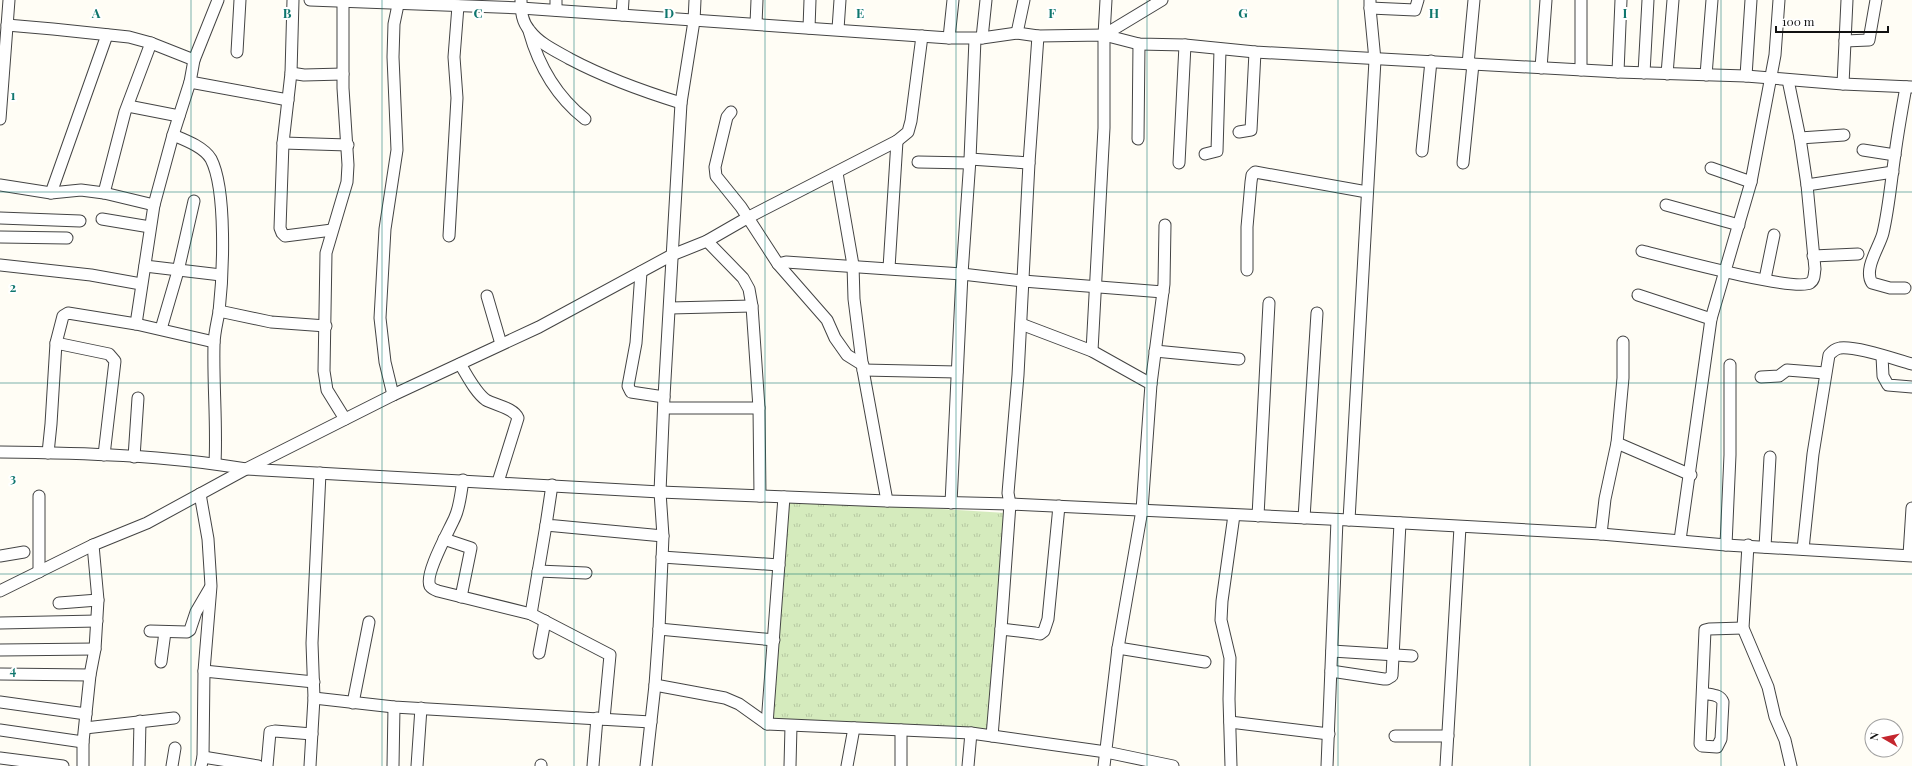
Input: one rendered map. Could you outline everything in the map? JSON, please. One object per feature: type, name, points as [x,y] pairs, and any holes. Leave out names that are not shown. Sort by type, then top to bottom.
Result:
[{"type":"street","points":[[0,119],[9,0]]},
{"type":"street","points":[[136,324],[154,205],[173,135],[190,82],[194,60],[218,0]]},
{"type":"street","points":[[237,52],[240,0]]},
{"type":"street","points":[[293,0],[291,73],[283,142],[280,228],[282,233],[286,236],[332,230]]},
{"type":"street","points":[[310,0],[343,2],[399,2],[458,6],[481,4],[556,5],[622,15],[950,38],[978,38],[1017,32],[1038,36],[1104,35],[1139,44],[1374,60],[1431,61],[1618,72],[1746,76],[1843,84],[1909,87],[1894,155],[1889,209],[1882,236],[1873,256],[1870,279],[1872,283],[1890,288],[1905,288]]},
{"type":"street","points":[[622,15],[623,0]]},
{"type":"street","points":[[646,766],[655,685],[659,629],[663,536],[660,492],[681,103],[694,21],[695,0]]},
{"type":"street","points":[[756,24],[757,0]]},
{"type":"street","points":[[809,28],[810,0]]},
{"type":"street","points":[[838,30],[840,0]]},
{"type":"street","points":[[950,38],[953,0]]},
{"type":"street","points":[[950,503],[962,274],[978,38],[986,0]]},
{"type":"street","points":[[1017,32],[1024,0]]},
{"type":"street","points":[[1092,351],[1104,128],[1104,35],[1106,0]]},
{"type":"street","points":[[1104,35],[1162,0]]},
{"type":"street","points":[[1349,520],[1374,60],[1370,4],[1415,10],[1418,0]]},
{"type":"street","points":[[1463,163],[1471,64],[1474,0]]},
{"type":"street","points":[[1541,68],[1546,0]]},
{"type":"street","points":[[1582,0],[1582,70]]},
{"type":"street","points":[[1618,72],[1621,0]]},
{"type":"street","points":[[1644,73],[1648,0]]},
{"type":"street","points":[[1667,74],[1673,0]]},
{"type":"street","points":[[1706,75],[1712,0]]},
{"type":"street","points":[[1746,76],[1751,0]]},
{"type":"street","points":[[1680,540],[1691,475],[1711,319],[1752,182],[1777,43],[1779,0]]},
{"type":"street","points":[[1843,84],[1847,0]]},
{"type":"street","points":[[1845,41],[1869,40],[1876,0]]},
{"type":"street","points":[[343,2],[344,109],[348,145],[347,182],[326,253],[326,326],[324,364],[327,390],[345,419]]},
{"type":"street","points":[[393,395],[385,362],[380,318],[385,229],[397,150],[393,57],[394,24],[399,2]]},
{"type":"street","points":[[521,4],[522,19],[529,31],[536,56],[551,82],[566,103],[585,119]]},
{"type":"street","points":[[449,236],[457,98],[454,57],[458,6]]},
{"type":"street","points":[[7,25],[130,37],[152,43],[194,60]]},
{"type":"street","points":[[529,31],[555,51],[613,80],[641,91],[681,103]]},
{"type":"street","points":[[51,192],[107,35]]},
{"type":"street","points":[[0,590],[93,545],[147,523],[246,469],[393,395],[539,327],[672,255],[707,241],[747,218],[897,141],[908,132],[911,121],[922,36]]},
{"type":"street","points":[[992,736],[1010,504],[1008,493],[1021,324],[1029,163],[1038,36]]},
{"type":"street","points":[[104,193],[128,106],[152,43]]},
{"type":"street","points":[[1138,139],[1139,44]]},
{"type":"street","points":[[1179,163],[1185,46]]},
{"type":"street","points":[[1205,154],[1217,152],[1220,50]]},
{"type":"street","points":[[1239,132],[1251,130],[1255,52]]},
{"type":"street","points":[[1422,151],[1431,61]]},
{"type":"street","points":[[291,73],[304,75],[343,74]]},
{"type":"street","points":[[1642,251],[1725,272],[1803,285],[1810,283],[1814,277],[1807,186],[1800,138],[1788,80]]},
{"type":"street","points":[[190,82],[288,100]]},
{"type":"street","points":[[128,106],[179,116]]},
{"type":"street","points":[[731,112],[726,123],[715,167],[715,174],[741,207],[778,264],[827,320],[835,338],[847,354],[863,367],[957,372]]},
{"type":"street","points":[[173,135],[203,151],[210,157],[215,168],[222,225],[219,311],[214,342],[215,463]]},
{"type":"street","points":[[1800,138],[1844,135]]},
{"type":"street","points":[[889,268],[897,141]]},
{"type":"street","points":[[283,142],[348,145]]},
{"type":"street","points":[[1863,150],[1894,155]]},
{"type":"street","points":[[918,162],[970,161],[1029,163]]},
{"type":"street","points":[[1711,168],[1752,182]]},
{"type":"street","points":[[1247,270],[1250,189],[1252,175],[1255,172],[1367,192]]},
{"type":"street","points":[[1807,186],[1893,172]]},
{"type":"street","points":[[836,173],[852,265],[854,299],[863,367],[887,501]]},
{"type":"street","points":[[0,185],[51,192],[81,190],[104,193],[154,205]]},
{"type":"street","points":[[161,329],[178,271],[194,201]]},
{"type":"street","points":[[1666,206],[1739,225]]},
{"type":"street","points":[[0,218],[80,221]]},
{"type":"street","points":[[102,219],[150,227]]},
{"type":"street","points":[[1104,766],[1118,648],[1142,510],[1151,384],[1163,292],[1165,225]]},
{"type":"street","points":[[1765,279],[1774,235]]},
{"type":"street","points":[[0,237],[67,238]]},
{"type":"street","points":[[707,241],[743,278],[749,289],[752,306],[759,408],[760,496]]},
{"type":"street","points":[[1813,256],[1858,254]]},
{"type":"street","points":[[778,264],[786,262],[852,265],[1163,292]]},
{"type":"street","points":[[0,265],[91,275],[141,284]]},
{"type":"street","points":[[145,266],[220,275]]},
{"type":"street","points":[[641,272],[636,343],[628,386],[631,392],[664,402],[759,408]]},
{"type":"street","points":[[1638,295],[1711,319]]},
{"type":"street","points":[[487,296],[501,344]]},
{"type":"street","points":[[1258,516],[1269,303]]},
{"type":"street","points":[[670,308],[752,306]]},
{"type":"street","points":[[219,311],[271,322],[326,326]]},
{"type":"street","points":[[48,453],[52,424],[56,343],[63,316],[68,313],[136,324],[214,342]]},
{"type":"street","points":[[1304,518],[1317,313]]},
{"type":"street","points":[[1021,324],[1092,351],[1151,384]]},
{"type":"street","points":[[1601,534],[1605,499],[1617,443],[1623,378],[1623,342]]},
{"type":"street","points":[[56,343],[109,354],[115,361],[104,455]]},
{"type":"street","points":[[1803,549],[1813,454],[1829,354],[1834,350],[1841,348],[1852,349],[1912,364]]},
{"type":"street","points":[[1155,351],[1239,359]]},
{"type":"street","points":[[1882,356],[1883,376],[1888,384],[1912,387]]},
{"type":"street","points":[[460,364],[477,390],[485,399],[514,412],[518,418],[498,482]]},
{"type":"street","points":[[1726,545],[1730,455],[1730,364]]},
{"type":"street","points":[[1761,377],[1779,376],[1787,370],[1825,374]]},
{"type":"street","points":[[134,457],[138,398]]},
{"type":"street","points":[[1617,443],[1691,475]]},
{"type":"street","points":[[0,452],[104,455],[215,463],[246,469],[660,492],[887,501],[1010,504],[1349,520],[1601,534],[1726,545],[1910,555],[1912,508]]},
{"type":"street","points":[[1765,547],[1770,457]]},
{"type":"street","points":[[310,766],[314,698],[312,643],[320,473]]},
{"type":"street","points":[[463,480],[456,515],[444,540],[430,576],[430,586],[438,591],[531,614],[610,655],[593,766]]},
{"type":"street","points":[[531,614],[552,485]]},
{"type":"street","points":[[200,494],[208,539],[211,586],[204,671],[202,761],[258,766]]},
{"type":"street","points":[[39,496],[39,572]]},
{"type":"street","points":[[767,724],[784,497]]},
{"type":"street","points":[[1001,629],[1035,634],[1040,634],[1044,631],[1048,619],[1059,506]]},
{"type":"street","points":[[1231,766],[1230,658],[1221,620],[1221,614],[1234,515]]},
{"type":"street","points":[[1327,766],[1337,520]]},
{"type":"street","points":[[1331,671],[1387,679],[1392,676],[1400,523]]},
{"type":"street","points":[[546,526],[663,536]]},
{"type":"street","points":[[1446,766],[1460,527]]},
{"type":"street","points":[[444,540],[471,548],[461,597]]},
{"type":"street","points":[[83,766],[86,714],[90,675],[95,649],[98,600],[93,545]]},
{"type":"street","points":[[1748,545],[1743,628],[1768,688],[1775,717],[1785,740],[1791,766]]},
{"type":"street","points":[[0,556],[24,552]]},
{"type":"street","points":[[662,557],[779,565]]},
{"type":"street","points":[[538,571],[586,573]]},
{"type":"street","points":[[150,631],[187,632],[190,630],[196,612],[211,586]]},
{"type":"street","points":[[59,604],[98,600]]},
{"type":"street","points":[[0,623],[97,621]]},
{"type":"street","points":[[539,653],[545,621]]},
{"type":"street","points":[[353,703],[369,622]]},
{"type":"street","points":[[1703,693],[1705,630],[1743,628]]},
{"type":"street","points":[[659,629],[774,640]]},
{"type":"street","points":[[161,662],[165,632]]},
{"type":"street","points":[[1118,648],[1205,662]]},
{"type":"street","points":[[0,650],[95,649]]},
{"type":"street","points":[[1332,651],[1412,656]]},
{"type":"street","points":[[204,671],[314,682]]},
{"type":"street","points":[[0,674],[90,675]]},
{"type":"street","points":[[655,685],[725,698],[739,704],[767,724],[971,733],[1106,752],[1173,766]]},
{"type":"street","points":[[314,698],[394,707],[651,722]]},
{"type":"street","points":[[0,702],[86,714]]},
{"type":"street","points":[[393,766],[394,707]]},
{"type":"street","points":[[417,766],[422,708]]},
{"type":"street","points":[[85,728],[174,718]]},
{"type":"street","points":[[139,766],[140,721]]},
{"type":"street","points":[[1230,722],[1328,734]]},
{"type":"street","points":[[790,766],[791,726]]},
{"type":"street","points":[[847,766],[854,728]]},
{"type":"street","points":[[0,730],[84,742]]},
{"type":"street","points":[[901,730],[901,766]]},
{"type":"street","points":[[267,766],[270,732],[275,731],[312,734]]},
{"type":"street","points":[[968,766],[971,733]]},
{"type":"street","points":[[1395,736],[1448,736]]},
{"type":"street","points":[[172,766],[175,748]]},
{"type":"street","points":[[0,758],[63,766]]},
{"type":"green space","points":[[781,499],[1006,513],[986,736],[766,721]]}]
